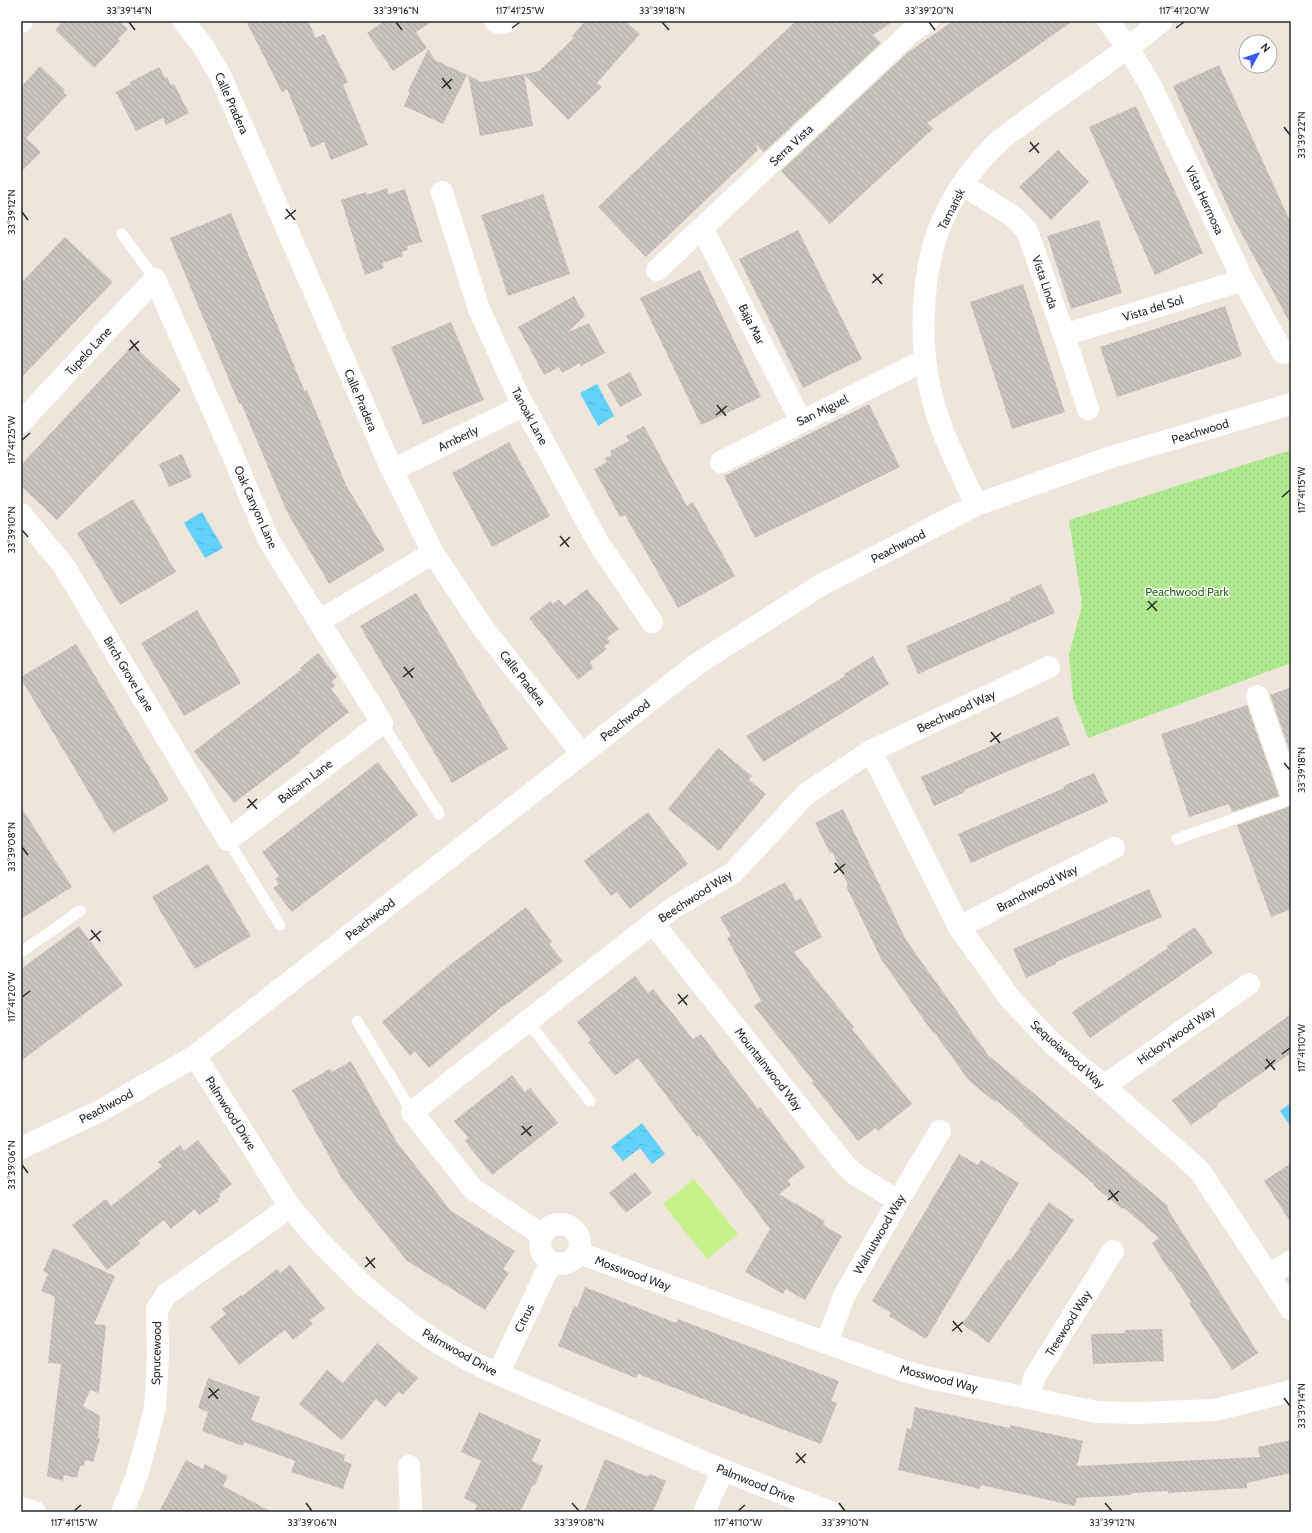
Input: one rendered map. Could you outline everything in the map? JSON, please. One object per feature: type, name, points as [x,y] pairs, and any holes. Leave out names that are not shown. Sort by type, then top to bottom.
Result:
[{"type":"street","name":"Calle Pradera","points":[[183,21],[203,46],[219,73],[392,470],[433,553],[483,628],[582,754]]},
{"type":"street","name":"Serra Vista","points":[[657,270],[911,32],[927,21]]},
{"type":"street","name":"Vista Hermosa","points":[[1108,21],[1128,48],[1151,86],[1242,280],[1283,352]]},
{"type":"street","name":"Tamarisk","points":[[976,505],[942,428],[931,394],[925,360],[924,320],[930,265],[941,224],[973,170],[996,144],[1042,108],[1128,48],[1162,21]]},
{"type":"street","name":"Vista Linda","points":[[963,185],[1014,217],[1027,231],[1064,335],[1088,409]]},
{"type":"street","name":"Tanoak Lane","points":[[442,192],[479,309],[523,406],[599,544],[652,622]]},
{"type":"street","name":"Baja Mar","points":[[702,228],[801,421]]},
{"type":"street","name":"Tupelo Lane","points":[[21,422],[155,279]]},
{"type":"street","name":"Oak Canyon Lane","points":[[155,279],[232,453],[268,539],[382,723]]},
{"type":"street","name":"Vista del Sol","points":[[1064,335],[1242,280]]},
{"type":"street","name":"San Miguel","points":[[721,462],[925,360]]},
{"type":"street","name":"Peachwood","points":[[21,1148],[100,1111],[195,1056],[697,664],[814,589],[976,505],[1108,458],[1291,404]]},
{"type":"street","name":"Amberly","points":[[392,470],[523,406]]},
{"type":"street","name":"Birch Grove Lane","points":[[21,514],[64,566],[228,840]]},
{"type":"street","points":[[319,621],[433,553]]},
{"type":"street","name":"Beechwood Way","points":[[412,1112],[673,908],[733,873],[806,794],[871,750],[1049,667]]},
{"type":"street","points":[[1257,696],[1291,792]]},
{"type":"street","name":"Balsam Lane","points":[[228,840],[382,723]]},
{"type":"street","name":"Sequoiawood Way","points":[[871,750],[959,927],[1011,1000],[1053,1044],[1104,1086],[1200,1171],[1291,1308]]},
{"type":"street","name":"Branchwood Way","points":[[959,927],[1114,848]]},
{"type":"street","name":"Mountainwood Way","points":[[653,923],[845,1165],[856,1175],[898,1201]]},
{"type":"street","name":"Hickorywood Way","points":[[1104,1086],[1249,984]]},
{"type":"street","name":"Palmwood Drive","points":[[195,1056],[290,1207],[319,1241],[349,1272],[412,1325],[438,1343],[468,1360],[498,1374],[723,1470],[830,1512]]},
{"type":"street","points":[[412,1112],[474,1190],[542,1235]]},
{"type":"street","name":"Walnutwood Way","points":[[827,1342],[844,1296],[940,1131]]},
{"type":"street","name":"Sprucewood","points":[[122,1512],[137,1476],[155,1408],[158,1357],[157,1309],[167,1294],[290,1207]]},
{"type":"street","points":[[562,1223],[570,1226],[580,1237],[581,1246],[579,1253],[574,1260],[567,1264],[559,1265],[551,1262],[545,1258],[541,1250],[540,1243],[542,1235],[547,1228],[554,1224],[562,1223]]},
{"type":"street","name":"Treewood Way","points":[[1029,1398],[1034,1378],[1113,1251]]},
{"type":"street","name":"Mosswood Way","points":[[579,1253],[904,1371],[929,1378],[1097,1412],[1136,1413],[1215,1410],[1291,1391]]},
{"type":"street","points":[[1269,1275],[1291,1261]]},
{"type":"street","name":"Citrus","points":[[498,1374],[551,1262]]},
{"type":"street","points":[[409,1466],[410,1512]]},
{"type":"street","points":[[704,1512],[723,1470]]},
{"type":"street","points":[[21,1508],[34,1512]]},
{"type":"lane","points":[[122,234],[155,279]]},
{"type":"lane","points":[[382,723],[439,814]]},
{"type":"lane","points":[[1177,839],[1291,799]]},
{"type":"lane","points":[[228,840],[280,925]]},
{"type":"lane","points":[[21,952],[80,910]]},
{"type":"lane","points":[[357,1021],[412,1112]]},
{"type":"lane","points":[[528,1022],[590,1101]]},
{"type":"green space","name":"Peachwood Park","points":[[1291,450],[1291,663],[1088,738],[1073,698],[1069,655],[1082,605],[1069,520]]},
{"type":"green space","points":[[694,1179],[738,1234],[707,1259],[663,1204]]},
{"type":"water","points":[[597,384],[614,416],[598,426],[580,393]]},
{"type":"water","points":[[202,512],[223,548],[205,558],[184,523]]},
{"type":"water","points":[[1291,1103],[1291,1127],[1280,1111]]},
{"type":"water","points":[[642,1123],[665,1154],[652,1164],[640,1148],[623,1161],[611,1147]]},
{"type":"building","points":[[63,21],[119,21],[128,29],[118,39],[120,41],[94,68],[55,30]]},
{"type":"building","points":[[246,21],[308,21],[316,38],[324,34],[348,82],[343,85],[368,145],[331,160],[324,142],[311,148],[287,89],[282,92]]},
{"type":"building","points":[[384,21],[433,21],[416,32],[427,48],[393,71],[367,33]]},
{"type":"building","points":[[585,21],[625,21],[640,34],[597,83],[602,87],[568,120],[524,74],[539,71],[574,38],[572,36]]},
{"type":"building","points":[[796,21],[894,21],[873,35],[881,43],[764,152],[755,143],[758,150],[646,257],[598,207]]},
{"type":"building","points":[[953,21],[1073,21],[927,123],[933,129],[830,224],[781,171],[907,53]]},
{"type":"building","points":[[428,49],[435,60],[467,75],[443,124],[404,106],[410,92],[408,91]]},
{"type":"building","points":[[1219,65],[1291,223],[1291,325],[1233,218],[1173,86]]},
{"type":"building","points":[[40,66],[65,90],[63,92],[67,95],[26,138],[41,152],[21,172],[21,87]]},
{"type":"building","points":[[159,67],[171,85],[174,84],[189,113],[166,125],[163,118],[136,131],[116,92],[131,84],[130,82]]},
{"type":"building","points":[[524,74],[533,126],[480,136],[468,75],[481,82]]},
{"type":"building","points":[[1136,106],[1203,253],[1155,275],[1089,127]]},
{"type":"building","points":[[1058,150],[1089,182],[1051,220],[1019,187]]},
{"type":"building","points":[[387,188],[389,194],[405,189],[422,242],[407,246],[408,250],[402,252],[403,256],[382,263],[384,268],[365,275],[341,200],[366,192],[367,195]]},
{"type":"building","points":[[543,194],[570,274],[508,296],[481,215]]},
{"type":"building","points":[[231,213],[305,392],[307,390],[346,485],[385,550],[329,584],[287,512],[241,403],[239,404],[170,238]]},
{"type":"building","points":[[1099,220],[1122,293],[1071,309],[1047,236]]},
{"type":"building","points":[[798,230],[862,359],[803,388],[739,259]]},
{"type":"building","points":[[65,237],[113,282],[21,378],[21,283]]},
{"type":"building","points":[[700,270],[761,397],[701,425],[640,298]]},
{"type":"building","points":[[1023,284],[1065,412],[1012,429],[970,302]]},
{"type":"building","points":[[574,296],[585,316],[568,332],[589,323],[605,353],[581,366],[580,363],[562,373],[559,367],[544,375],[518,327]]},
{"type":"building","points":[[1225,306],[1242,356],[1117,397],[1100,347]]},
{"type":"building","points":[[451,322],[484,400],[423,425],[391,347]]},
{"type":"building","points":[[133,345],[181,390],[57,520],[21,486],[21,465]]},
{"type":"building","points":[[630,372],[642,395],[620,407],[607,384]]},
{"type":"building","points":[[869,404],[900,467],[755,538],[724,476]]},
{"type":"building","points":[[644,426],[687,506],[693,502],[735,576],[678,608],[625,515],[620,517],[594,469],[607,462],[605,458],[612,455],[610,451],[629,441],[626,436]]},
{"type":"building","points":[[509,442],[550,516],[492,547],[452,473]]},
{"type":"building","points":[[182,454],[192,477],[169,487],[159,464]]},
{"type":"building","points":[[133,499],[176,572],[120,605],[77,533]]},
{"type":"building","points":[[1041,584],[1055,613],[918,674],[906,646],[1011,600],[1010,598]]},
{"type":"building","points":[[587,589],[619,629],[607,638],[610,642],[604,646],[607,649],[590,662],[593,668],[578,680],[529,618],[551,601],[553,604],[559,599],[564,606]]},
{"type":"building","points":[[416,593],[508,749],[452,783],[360,626]]},
{"type":"building","points":[[197,610],[241,683],[184,716],[141,643]]},
{"type":"building","points":[[76,644],[169,800],[113,833],[21,679],[21,677]]},
{"type":"building","points":[[318,653],[337,677],[332,681],[335,686],[331,689],[349,712],[299,751],[301,752],[234,803],[194,751],[301,670],[300,668]]},
{"type":"building","points":[[873,656],[889,684],[763,762],[746,736],[845,676],[844,674]]},
{"type":"building","points":[[1291,687],[1291,755],[1270,695]]},
{"type":"building","points":[[1247,705],[1279,796],[1232,812],[1229,804],[1189,817],[1161,734]]},
{"type":"building","points":[[1058,716],[1070,745],[964,790],[965,792],[934,806],[921,777]]},
{"type":"building","points":[[718,748],[752,776],[749,780],[766,794],[719,851],[668,809]]},
{"type":"building","points":[[378,762],[418,815],[292,912],[273,888],[279,884],[275,879],[279,876],[262,852]]},
{"type":"building","points":[[1094,773],[1108,802],[971,863],[958,834],[1064,788],[1063,786]]},
{"type":"building","points":[[1291,806],[1291,909],[1271,917],[1237,825]]},
{"type":"building","points":[[21,807],[72,887],[21,919]]},
{"type":"building","points":[[843,809],[906,940],[988,1055],[1168,1206],[1167,1208],[1258,1353],[1232,1370],[1189,1303],[1191,1302],[1152,1243],[1159,1238],[1124,1208],[1122,1209],[1093,1185],[1094,1184],[1023,1125],[1024,1124],[996,1100],[995,1102],[969,1081],[881,959],[846,886],[848,885],[832,852],[830,853],[815,823]]},
{"type":"building","points":[[648,812],[688,864],[630,909],[617,892],[611,896],[584,861]]},
{"type":"building","points":[[208,864],[251,936],[195,969],[152,897]]},
{"type":"building","points":[[785,882],[796,901],[801,898],[822,937],[794,952],[854,1027],[852,1029],[912,1104],[878,1131],[876,1128],[858,1141],[754,1006],[761,1001],[727,938],[731,936],[720,917]]},
{"type":"building","points":[[1149,889],[1162,917],[1056,962],[1056,964],[1026,978],[1013,949]]},
{"type":"building","points":[[526,907],[552,942],[549,944],[563,961],[503,1006],[429,1068],[415,1051],[410,1056],[382,1022],[442,971]]},
{"type":"building","points":[[79,926],[123,985],[21,1061],[21,969]]},
{"type":"building","points":[[1195,927],[1213,953],[1090,1038],[1072,1012],[1168,948],[1167,946]]},
{"type":"building","points":[[635,976],[648,993],[653,989],[693,1039],[701,1034],[758,1109],[760,1107],[805,1167],[788,1180],[791,1185],[779,1194],[825,1221],[823,1225],[842,1236],[805,1300],[786,1289],[783,1294],[745,1272],[770,1229],[699,1135],[697,1137],[638,1058],[615,1076],[588,1042],[591,1040],[577,1022]]},
{"type":"building","points":[[1291,1014],[1291,1053],[1217,1104],[1218,1106],[1191,1125],[1172,1100]]},
{"type":"building","points":[[351,1061],[396,1141],[451,1211],[515,1251],[503,1269],[509,1273],[485,1310],[406,1260],[342,1179],[292,1090],[330,1069],[332,1072]]},
{"type":"building","points":[[512,1075],[525,1092],[530,1088],[558,1123],[492,1175],[465,1141],[468,1138],[454,1121]]},
{"type":"building","points":[[198,1140],[232,1184],[219,1194],[221,1197],[217,1199],[219,1201],[199,1215],[195,1209],[171,1229],[164,1220],[138,1241],[140,1244],[107,1270],[72,1225],[106,1199],[111,1206],[162,1166],[158,1162],[180,1145],[184,1151]]},
{"type":"building","points":[[959,1154],[978,1165],[981,1160],[1019,1183],[926,1339],[889,1316],[891,1313],[872,1301]]},
{"type":"building","points":[[1291,1163],[1291,1223],[1264,1181]]},
{"type":"building","points":[[635,1172],[652,1193],[626,1213],[609,1193]]},
{"type":"building","points":[[1049,1202],[1074,1220],[989,1343],[962,1324],[1008,1259],[1010,1261],[1031,1231],[1029,1230]]},
{"type":"building","points":[[53,1248],[115,1276],[94,1324],[106,1325],[99,1393],[90,1390],[83,1406],[100,1416],[98,1438],[100,1439],[93,1462],[85,1460],[84,1466],[80,1466],[77,1478],[64,1475],[63,1481],[47,1476],[61,1364],[48,1363],[55,1297],[41,1291],[48,1274],[43,1271]]},
{"type":"building","points":[[290,1265],[325,1309],[310,1320],[313,1324],[293,1340],[285,1330],[239,1365],[210,1327],[226,1314],[222,1309],[241,1295],[242,1296],[277,1269],[280,1273]]},
{"type":"building","points":[[585,1287],[676,1323],[678,1319],[839,1381],[831,1401],[837,1403],[821,1444],[638,1374],[636,1378],[558,1346],[574,1306],[577,1308]]},
{"type":"building","points":[[1162,1329],[1164,1361],[1093,1364],[1091,1334],[1125,1333],[1125,1330]]},
{"type":"building","points":[[377,1343],[418,1378],[403,1395],[398,1392],[385,1407],[376,1399],[342,1440],[299,1404],[327,1370],[343,1383]]},
{"type":"building","points":[[208,1378],[260,1397],[251,1420],[345,1455],[344,1461],[352,1464],[343,1489],[291,1472],[295,1461],[244,1442],[243,1446],[202,1431],[208,1412],[198,1408]]},
{"type":"building","points":[[915,1407],[1010,1428],[1010,1425],[1083,1441],[1077,1466],[1260,1457],[1258,1447],[1291,1440],[1291,1473],[1247,1483],[1247,1488],[1168,1493],[1168,1491],[1131,1493],[1132,1495],[1077,1498],[1075,1506],[981,1485],[980,1489],[898,1470],[907,1428],[911,1429]]},
{"type":"building","points":[[479,1412],[541,1440],[532,1461],[543,1466],[535,1485],[533,1485],[520,1512],[474,1512],[477,1505],[464,1498],[481,1461],[461,1452]]},
{"type":"building","points":[[605,1459],[648,1477],[650,1474],[666,1481],[653,1512],[584,1512]]},
{"type":"building","points":[[186,1460],[203,1469],[205,1464],[228,1476],[223,1486],[272,1512],[159,1512]]}]
